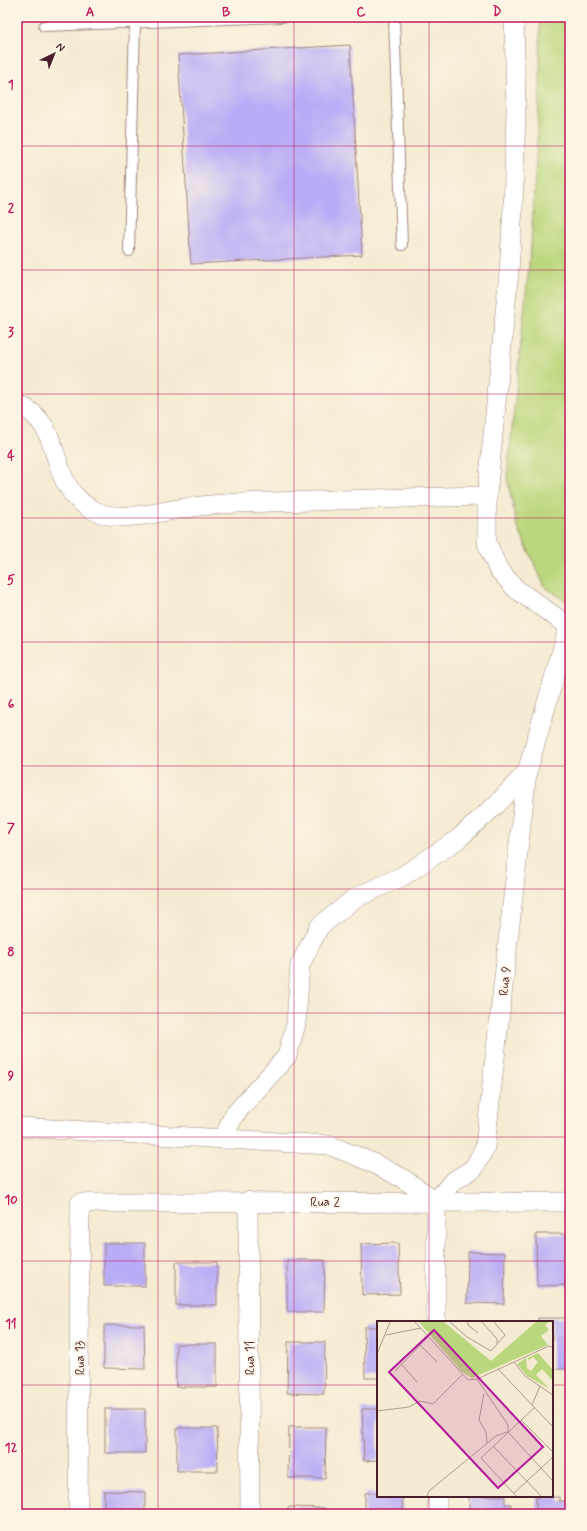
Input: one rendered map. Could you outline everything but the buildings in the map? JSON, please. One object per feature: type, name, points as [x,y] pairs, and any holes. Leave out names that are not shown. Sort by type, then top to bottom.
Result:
[{"type":"street","points":[[514,17],[516,111],[512,215],[487,496],[488,543],[498,569],[516,589],[569,627]]},
{"type":"street","points":[[17,404],[24,407],[42,421],[53,444],[62,478],[76,499],[94,510],[120,518],[216,503],[487,496]]},
{"type":"street","name":"Rua 9","points":[[436,1201],[452,1182],[474,1168],[485,1147],[527,772],[569,627]]},
{"type":"street","points":[[223,1138],[234,1115],[287,1056],[296,1024],[300,965],[319,927],[355,898],[403,876],[458,839],[497,804],[527,772]]},
{"type":"street","points":[[17,1127],[329,1145],[371,1162],[402,1178],[436,1201],[436,1321]]},
{"type":"street","name":"Rua 2","points":[[80,1203],[248,1201],[570,1202]]},
{"type":"street","name":"Rua 11","points":[[248,1201],[250,1514]]},
{"type":"street","name":"Rua 13","points":[[78,1514],[80,1203]]},
{"type":"street","points":[[437,1497],[437,1514]]},
{"type":"lane","points":[[44,26],[283,17]]},
{"type":"lane","points":[[394,17],[402,245]]},
{"type":"lane","points":[[129,251],[135,23]]},
{"type":"green space","points":[[540,17],[570,17],[570,604],[545,587],[517,526],[507,477],[531,245],[540,86]]}]
